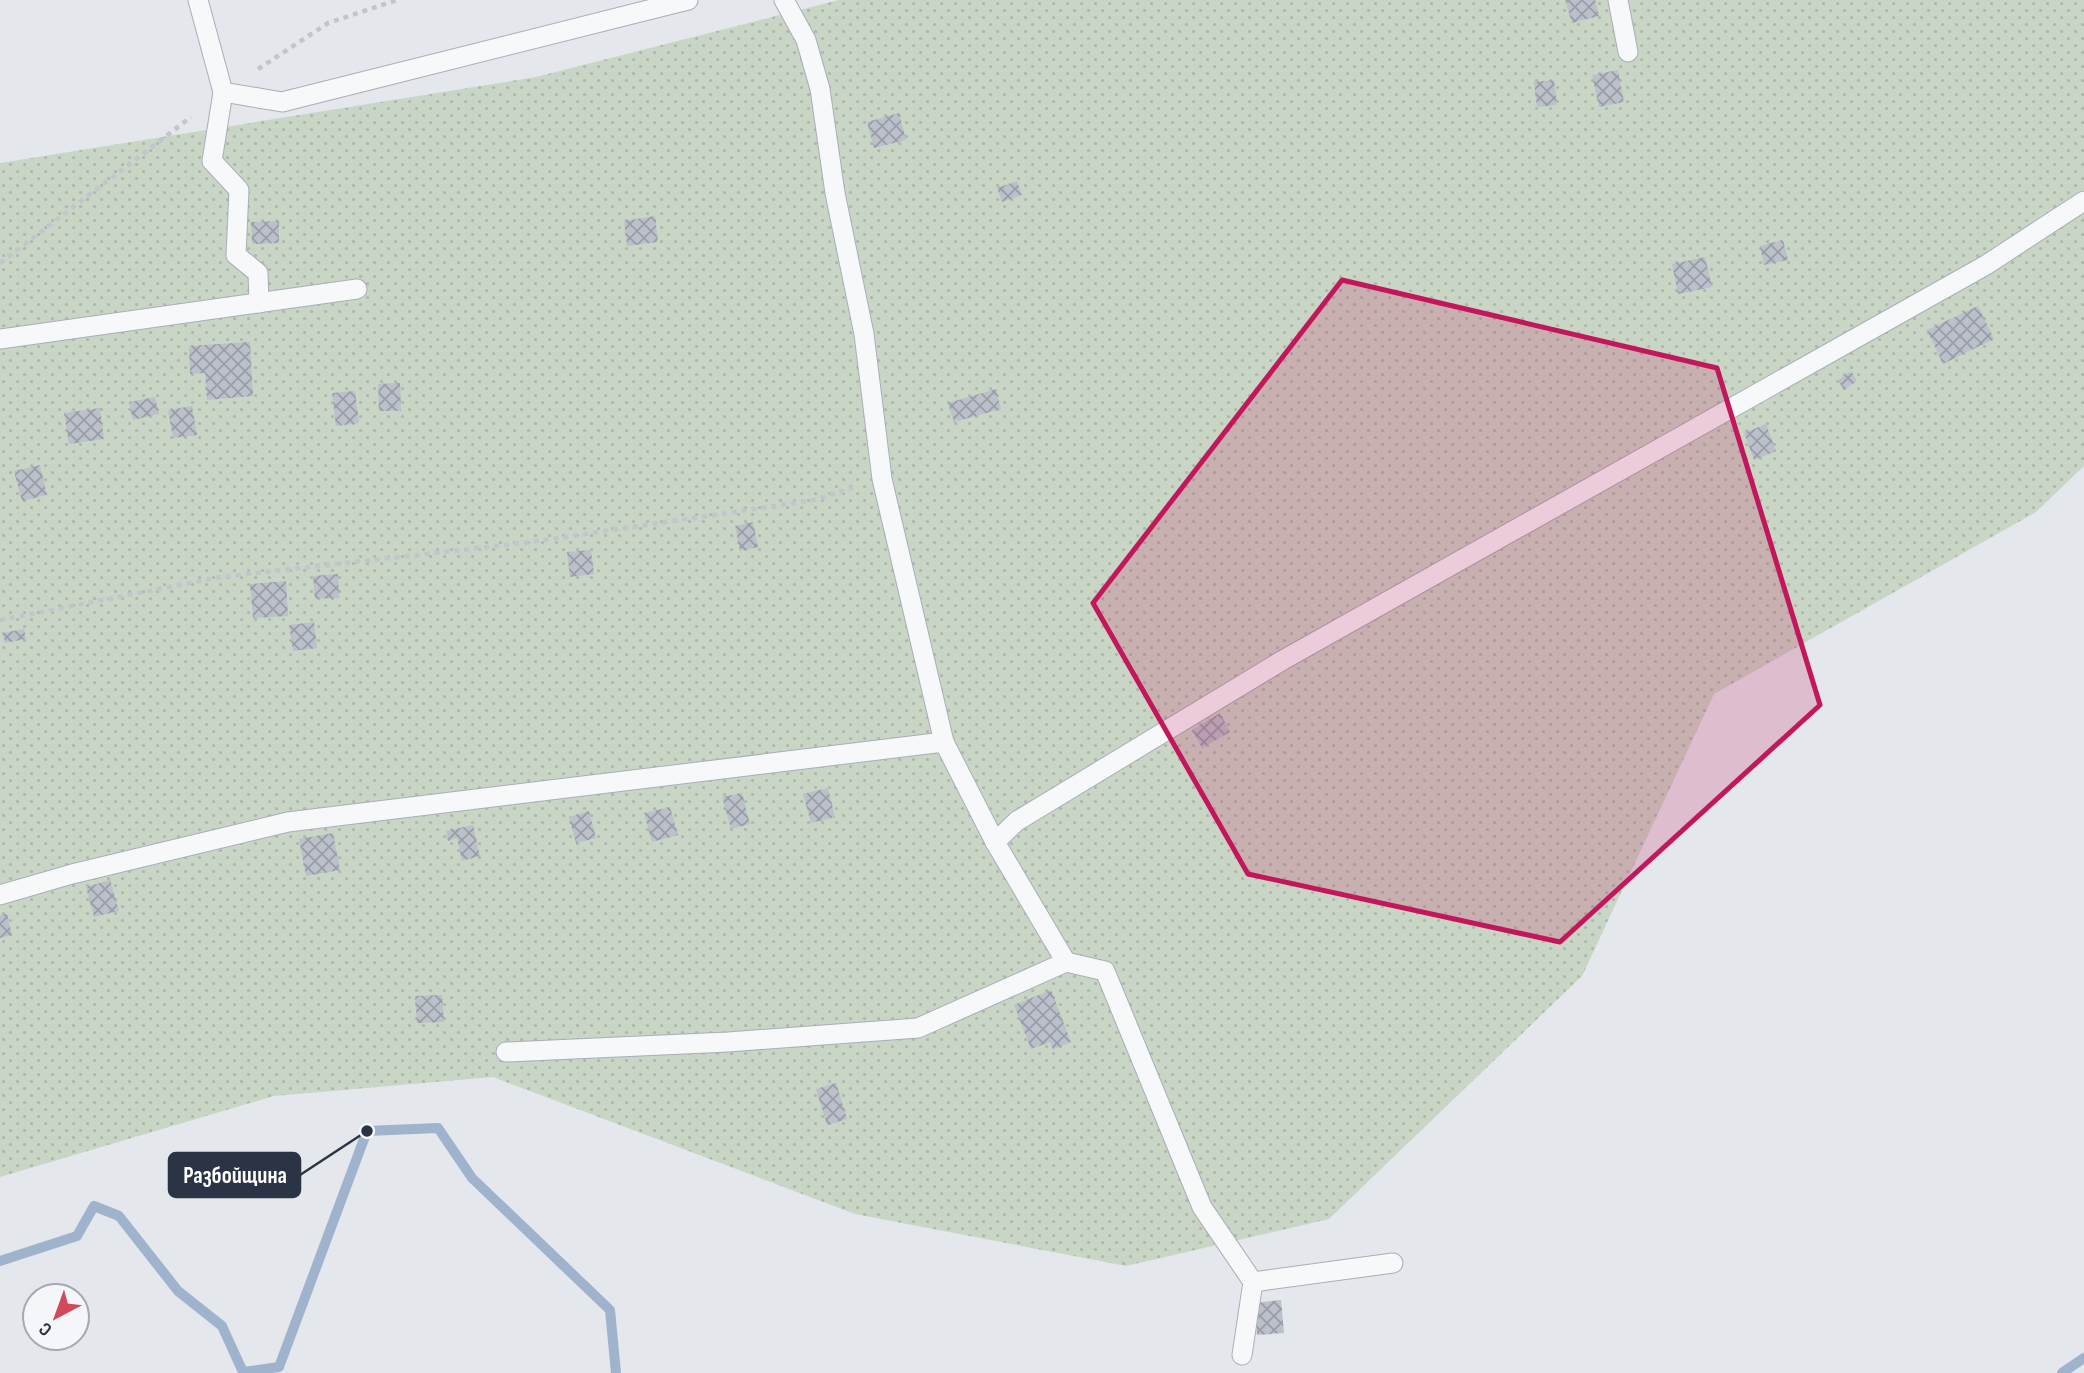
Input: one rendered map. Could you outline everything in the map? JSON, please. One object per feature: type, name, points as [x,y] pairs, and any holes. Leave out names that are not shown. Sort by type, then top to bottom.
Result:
[{"type":"lane","points":[[198,0],[223,92],[212,161],[239,190],[236,255],[258,273],[259,303]]},
{"type":"lane","points":[[223,92],[282,102],[688,0]]},
{"type":"lane","points":[[784,0],[806,40],[820,89],[835,193],[864,334],[882,478],[944,742],[995,842],[1066,962]]},
{"type":"lane","points":[[1618,0],[1628,52]]},
{"type":"lane","points":[[995,842],[1017,821],[1283,660],[1986,265],[2084,201]]},
{"type":"lane","points":[[0,339],[358,289]]},
{"type":"lane","points":[[0,895],[72,874],[288,822],[944,742]]},
{"type":"lane","points":[[506,1052],[728,1042],[918,1028],[1066,962],[1105,971],[1202,1207],[1253,1282],[1242,1355]]},
{"type":"lane","points":[[1253,1282],[1393,1264]]},
{"type":"path","points":[[0,620],[220,577],[524,543],[815,500],[882,478]]},
{"type":"highlighted area","points":[[1342,280],[1717,368],[1820,705],[1560,942],[1248,874],[1093,603]]},
{"type":"green space","points":[[839,0],[2084,0],[2084,466],[2036,512],[1714,694],[1582,976],[1329,1219],[1126,1266],[855,1214],[493,1077],[274,1096],[0,1177],[0,163],[536,77]]},
{"type":"building","points":[[1565,0],[1595,0],[1599,16],[1572,23]]},
{"type":"building","points":[[1618,70],[1624,102],[1599,107],[1592,75]]},
{"type":"building","points":[[1554,80],[1557,105],[1537,107],[1534,82]]},
{"type":"building","points":[[899,113],[906,140],[874,148],[867,122]]},
{"type":"building","points":[[1017,181],[1022,195],[1002,202],[997,188]]},
{"type":"building","points":[[655,216],[658,242],[627,246],[624,221]]},
{"type":"building","points":[[279,221],[279,243],[252,244],[251,222]]},
{"type":"building","points":[[1783,240],[1788,260],[1764,265],[1760,246]]},
{"type":"building","points":[[1705,257],[1712,287],[1678,294],[1672,264]]},
{"type":"building","points":[[1978,306],[1994,339],[1943,364],[1927,330]]},
{"type":"building","points":[[250,342],[253,396],[207,400],[205,373],[190,374],[189,346]]},
{"type":"building","points":[[1851,371],[1857,381],[1844,390],[1838,380]]},
{"type":"building","points":[[400,383],[401,411],[379,411],[378,384]]},
{"type":"building","points":[[996,389],[1001,409],[954,422],[948,403]]},
{"type":"building","points":[[355,391],[359,423],[336,426],[332,393]]},
{"type":"building","points":[[155,397],[159,414],[133,420],[129,402]]},
{"type":"building","points":[[192,406],[197,435],[173,438],[168,410]]},
{"type":"building","points":[[100,408],[104,439],[69,444],[64,413]]},
{"type":"building","points":[[1766,424],[1776,451],[1754,460],[1744,433]]},
{"type":"building","points":[[40,465],[47,495],[22,501],[14,471]]},
{"type":"building","points":[[753,522],[758,547],[740,551],[735,526]]},
{"type":"building","points":[[591,550],[594,574],[570,577],[567,552]]},
{"type":"building","points":[[338,574],[339,598],[315,599],[313,576]]},
{"type":"building","points":[[286,581],[288,616],[253,618],[250,584]]},
{"type":"building","points":[[314,622],[317,648],[293,651],[289,625]]},
{"type":"building","points":[[24,629],[26,639],[5,643],[3,633]]},
{"type":"building","points":[[1220,713],[1230,732],[1202,748],[1192,730]]},
{"type":"building","points":[[828,788],[835,817],[811,823],[803,794]]},
{"type":"building","points":[[742,793],[750,824],[731,829],[722,797]]},
{"type":"building","points":[[670,807],[678,835],[652,842],[644,813]]},
{"type":"building","points":[[589,811],[596,838],[576,843],[569,817]]},
{"type":"building","points":[[473,825],[480,856],[462,861],[457,838],[448,841],[446,831]]},
{"type":"building","points":[[333,833],[340,870],[306,876],[299,839]]},
{"type":"building","points":[[110,880],[119,911],[94,917],[86,887]]},
{"type":"building","points":[[7,914],[12,935],[0,938],[0,915]]},
{"type":"building","points":[[1051,990],[1071,1042],[1053,1050],[1050,1042],[1031,1049],[1014,1005]]},
{"type":"building","points":[[442,995],[444,1022],[417,1023],[415,996]]},
{"type":"building","points":[[836,1083],[847,1119],[827,1125],[816,1089]]},
{"type":"building","points":[[1281,1300],[1284,1333],[1257,1335],[1254,1303]]},
{"type":"waterway","points":[[0,1261],[77,1236],[94,1206],[119,1216],[178,1291],[222,1326],[243,1372],[279,1367],[367,1131],[438,1128],[472,1178],[610,1310],[616,1373]]},
{"type":"waterway","points":[[2062,1373],[2084,1358]]},
{"type":"place","name":"Разбойщина","points":[[367,1131]]}]
